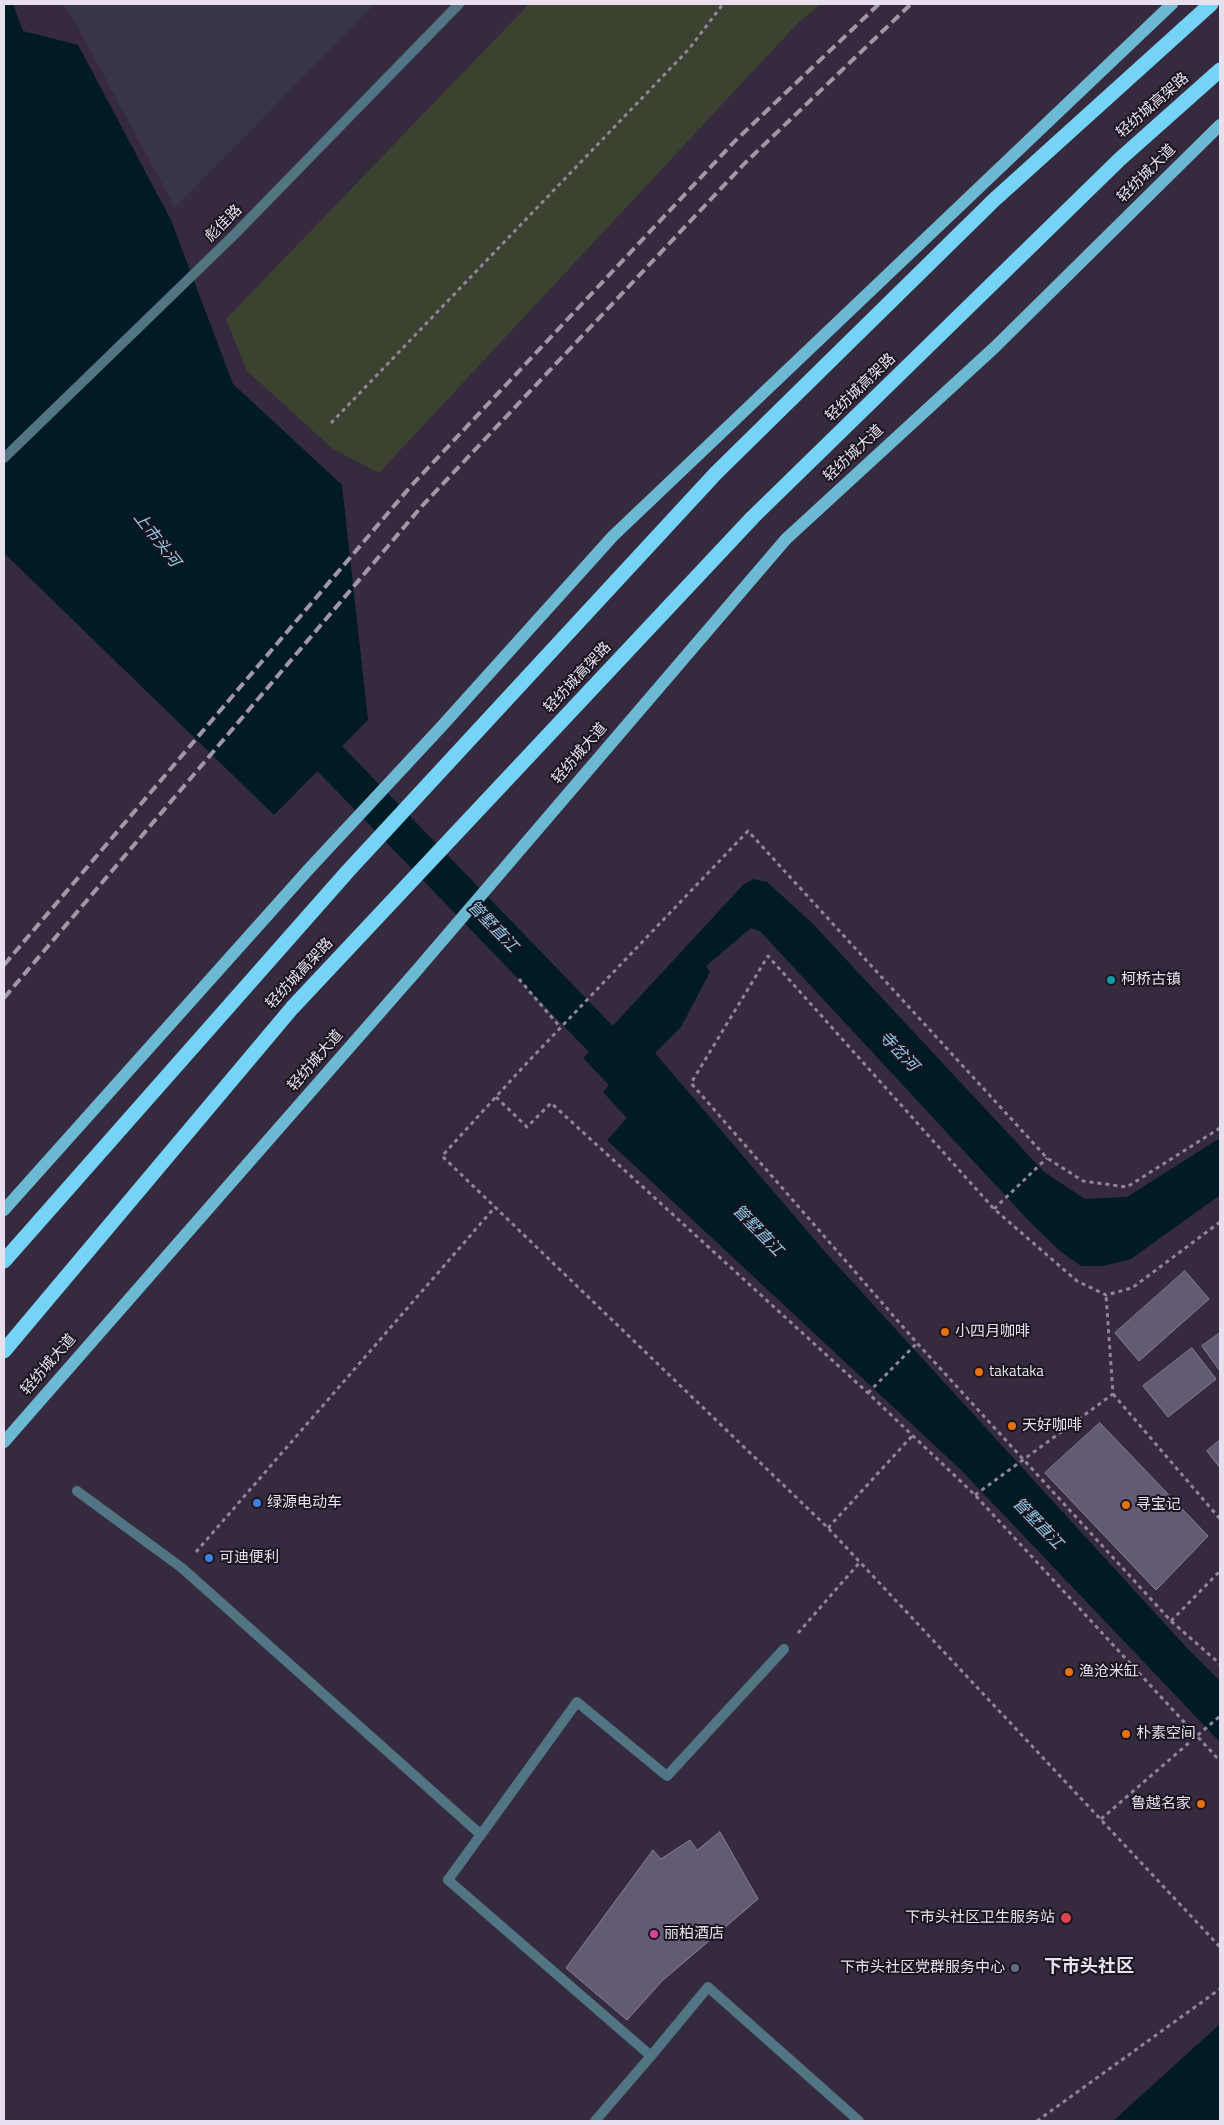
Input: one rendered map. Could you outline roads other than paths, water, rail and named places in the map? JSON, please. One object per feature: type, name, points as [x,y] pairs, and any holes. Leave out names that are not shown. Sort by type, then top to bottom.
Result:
[{"type":"highway","name":"轻纺城高架路","points":[[4,1261],[348,871],[716,473],[994,200],[1211,4]]},
{"type":"highway","name":"轻纺城高架路","points":[[4,1351],[292,1008],[753,517],[1120,159],[1220,70]]},
{"type":"main road","points":[[4,1210],[308,870],[442,726],[613,536],[1172,4]]},
{"type":"main road","name":"轻纺城大道","points":[[4,1442],[418,969],[786,539],[995,346],[1220,125]]},
{"type":"street","name":"彪佳路","points":[[4,458],[234,235],[459,4]]},
{"type":"street","points":[[77,1491],[182,1568],[480,1834]]},
{"type":"street","points":[[651,2056],[448,1880],[577,1702],[667,1776],[784,1649]]},
{"type":"street","points":[[595,2121],[708,1987],[859,2121]]},
{"type":"water","name":"上市头河","points":[[4,4],[13,4],[23,31],[78,45],[171,220],[233,384],[342,485],[368,720],[274,815],[4,553]]},
{"type":"water","name":"寺岔河","points":[[754,879],[767,882],[813,924],[1044,1172],[1085,1199],[1127,1197],[1220,1138],[1220,1195],[1131,1259],[1103,1266],[1081,1266],[1060,1251],[1028,1220],[760,931],[751,928],[706,966],[710,972],[681,1027],[655,1053],[825,1252],[1186,1647],[1220,1681],[1220,1742],[962,1471],[607,1140],[627,1118],[603,1092],[609,1085],[583,1058],[744,884]]},
{"type":"water","points":[[1220,2024],[1220,2121],[1113,2121]]},
{"type":"waterway","name":"管墅直江","points":[[308,736],[625,1064],[632,1076]]},
{"type":"railway","points":[[4,965],[411,486],[735,141],[879,4]]},
{"type":"railway","points":[[4,998],[422,506],[745,163],[911,4]]},
{"type":"place","name":"柯桥古镇","points":[[1111,980]]},
{"type":"place","name":"小四月咖啡","points":[[945,1332]]},
{"type":"place","name":"takataka","points":[[979,1372]]},
{"type":"place","name":"天好咖啡","points":[[1012,1426]]},
{"type":"place","name":"绿源电动车","points":[[257,1503]]},
{"type":"place","name":"寻宝记","points":[[1126,1505]]},
{"type":"place","name":"可迪便利","points":[[209,1558]]},
{"type":"place","name":"渔沧米缸","points":[[1069,1672]]},
{"type":"place","name":"朴素空间","points":[[1126,1734]]},
{"type":"place","name":"鲁越名家","points":[[1201,1804]]},
{"type":"place","name":"下市头社区卫生服务站","points":[[1066,1918]]},
{"type":"place","name":"丽柏酒店","points":[[654,1934]]},
{"type":"place","name":"下市头社区党群服务中心","points":[[1015,1968]]},
{"type":"district","name":"下市头社区","points":[[1089,1968]]}]
